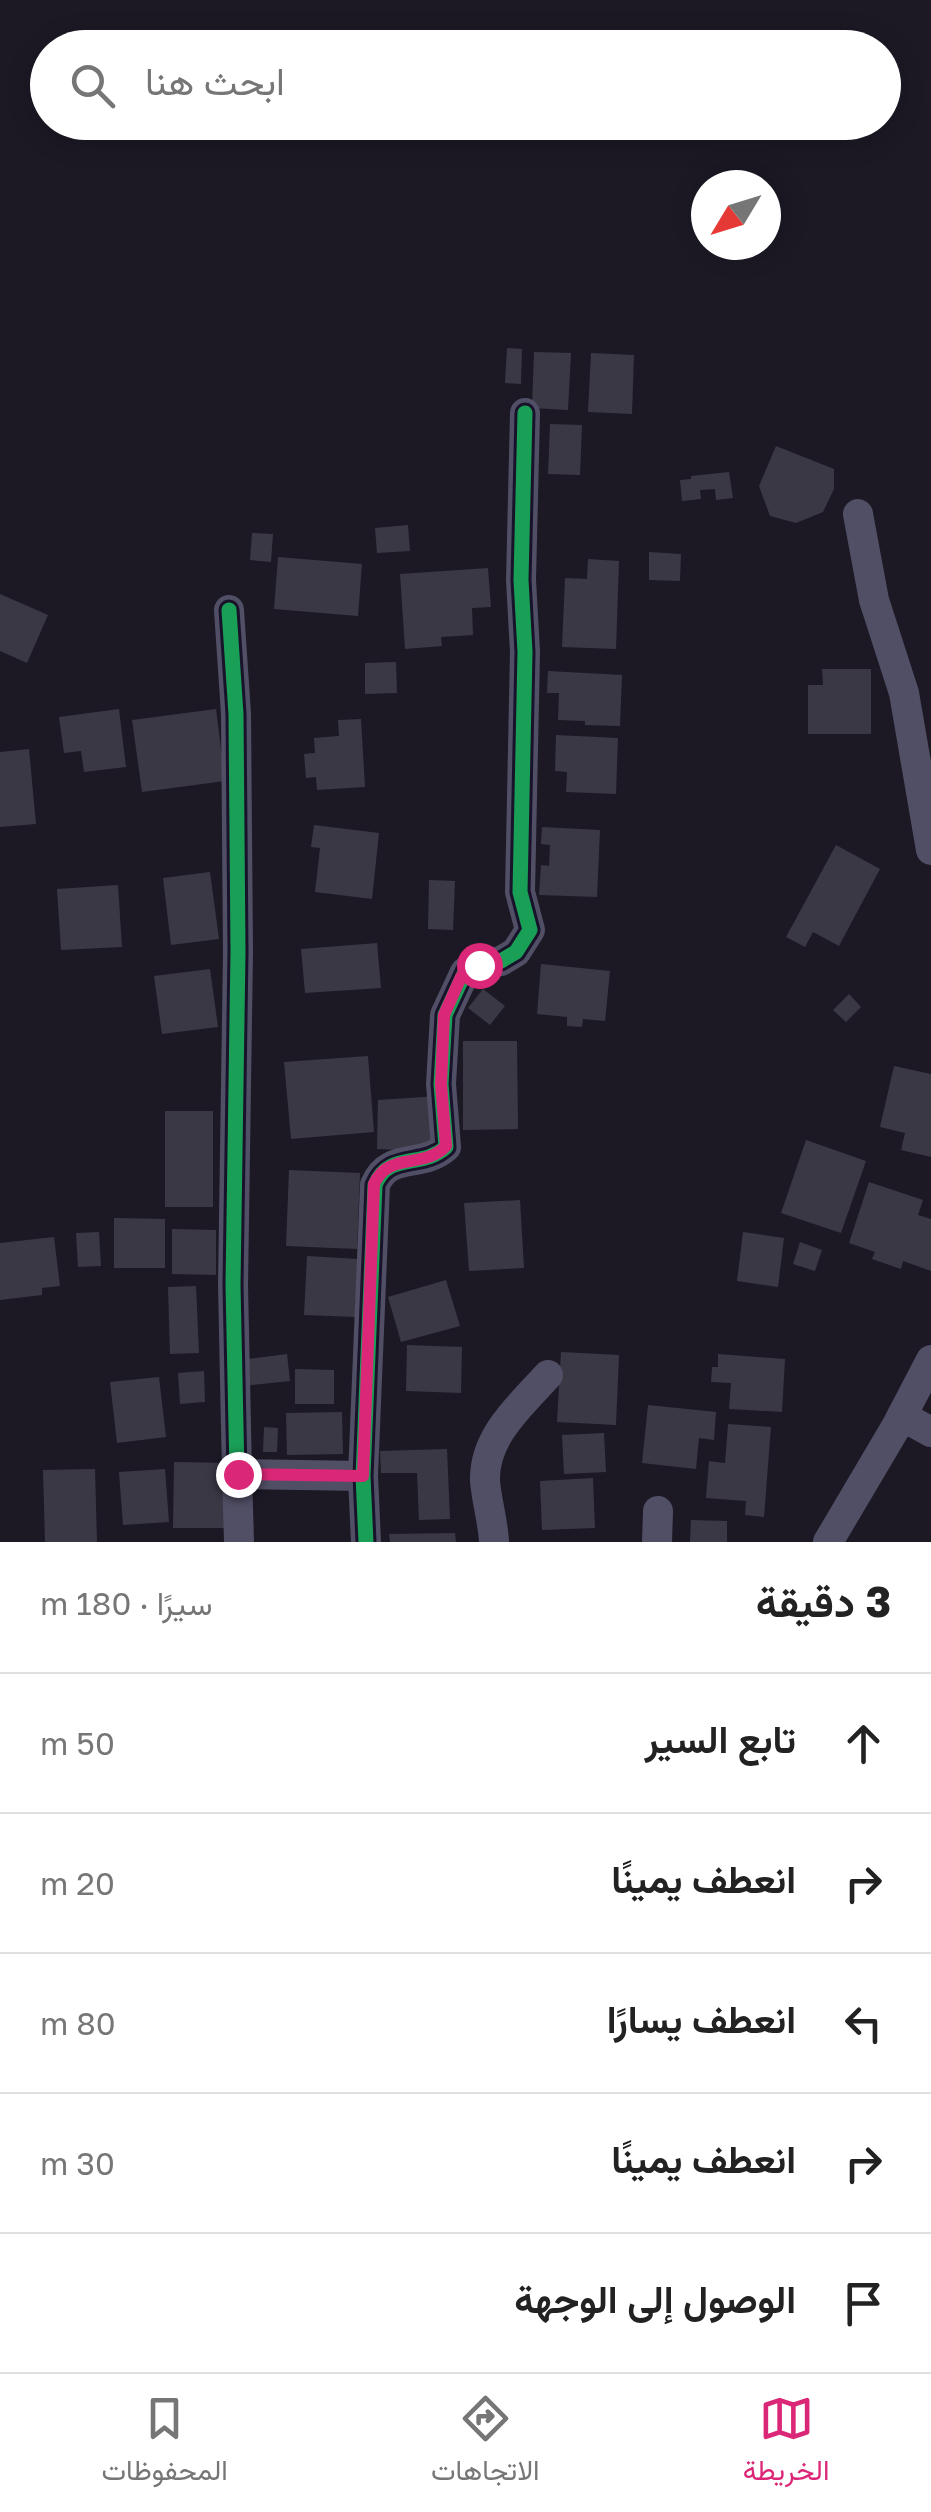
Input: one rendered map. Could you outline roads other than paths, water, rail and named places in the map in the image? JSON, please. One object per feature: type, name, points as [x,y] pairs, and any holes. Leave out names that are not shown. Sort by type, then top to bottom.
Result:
[{"type":"street","points":[[366,1542],[363,1476],[374,1184],[393,1164],[428,1158],[446,1146],[441,1084],[444,1015],[466,972],[516,952],[530,930],[520,892],[526,412]]},
{"type":"street","points":[[858,514],[874,600],[904,692],[931,850]]},
{"type":"street","points":[[229,610],[236,714],[238,952],[233,1247],[239,1542]]},
{"type":"street","points":[[828,1542],[931,1360]]},
{"type":"street","points":[[494,1542],[485,1482],[488,1456],[497,1434],[514,1411],[548,1375]]},
{"type":"street","points":[[902,1416],[931,1432]]},
{"type":"street","points":[[238,1474],[363,1476]]},
{"type":"street","points":[[656,1542],[658,1511]]}]
